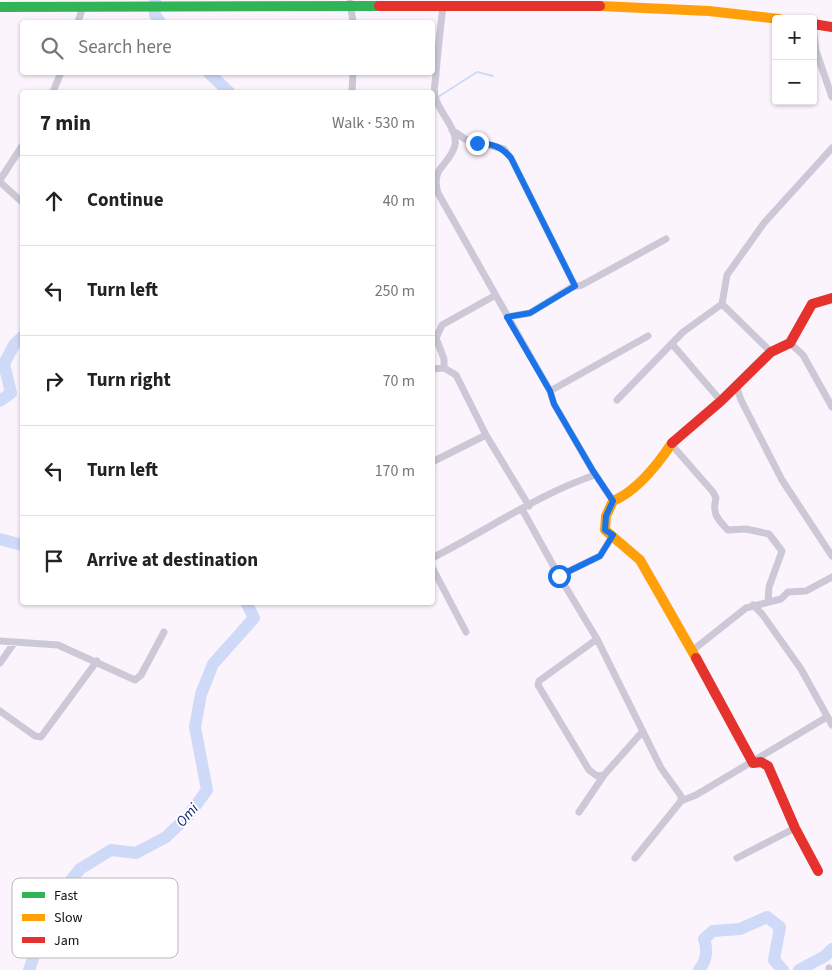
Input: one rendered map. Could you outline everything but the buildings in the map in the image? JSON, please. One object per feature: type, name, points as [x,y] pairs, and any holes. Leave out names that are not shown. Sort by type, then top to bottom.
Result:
[{"type":"main road","points":[[0,7],[350,4],[443,7],[566,5],[709,11],[772,18]]},
{"type":"main road","points":[[817,25],[832,27]]},
{"type":"main road","points":[[818,871],[795,828],[768,766],[761,762],[753,763],[693,650],[640,560],[605,530],[606,516],[613,501],[623,497],[664,457],[671,444],[721,402],[771,352],[790,343],[812,304],[832,298]]},
{"type":"street","points":[[350,4],[352,20]]},
{"type":"street","points":[[79,20],[83,6]]},
{"type":"street","points":[[435,90],[443,7]]},
{"type":"street","points":[[817,54],[832,97]]},
{"type":"street","points":[[54,90],[60,75]]},
{"type":"street","points":[[352,90],[353,75]]},
{"type":"street","points":[[435,98],[439,109],[452,130],[455,143],[453,150],[438,169],[435,184],[442,202],[489,281],[494,296],[550,391],[554,404],[613,501]]},
{"type":"street","points":[[452,130],[465,139],[492,144],[504,149],[575,286]]},
{"type":"street","points":[[617,400],[683,332],[722,304],[727,275],[764,222],[832,148]]},
{"type":"street","points":[[20,149],[0,181],[20,200]]},
{"type":"street","points":[[507,317],[530,313],[575,286],[582,285],[666,240]]},
{"type":"street","points":[[444,368],[444,359],[437,345],[436,338],[442,325],[494,296]]},
{"type":"street","points":[[722,304],[771,352]]},
{"type":"street","points":[[550,391],[648,336]]},
{"type":"street","points":[[790,343],[803,355],[832,407]]},
{"type":"street","points":[[672,344],[721,402]]},
{"type":"street","points":[[435,369],[444,368],[456,375],[486,435],[526,507],[559,576],[597,639],[661,768],[680,796],[680,801]]},
{"type":"street","points":[[736,385],[741,400],[782,480],[832,556]]},
{"type":"street","points":[[435,460],[486,435]]},
{"type":"street","points":[[671,444],[713,492],[716,498],[714,508],[716,518],[728,530],[746,530],[770,534],[782,551],[769,587],[768,601]]},
{"type":"street","points":[[435,556],[578,480],[595,475],[593,471]]},
{"type":"street","points":[[559,576],[600,556],[613,535]]},
{"type":"street","points":[[435,573],[466,632]]},
{"type":"street","points":[[693,650],[753,605],[781,599],[788,592],[806,591],[832,577]]},
{"type":"street","points":[[753,605],[762,614],[801,668],[832,725]]},
{"type":"street","points":[[0,641],[58,645],[97,661],[135,680],[141,675],[164,632]]},
{"type":"street","points":[[597,639],[539,681],[538,685],[589,770],[597,776],[604,774]]},
{"type":"street","points":[[0,663],[14,643]]},
{"type":"street","points":[[0,710],[35,736],[41,737],[97,661]]},
{"type":"street","points":[[635,858],[680,801],[696,796],[827,717]]},
{"type":"street","points":[[579,812],[604,774],[643,731]]},
{"type":"street","points":[[737,858],[795,828]]},
{"type":"waterway","name":"Omi","points":[[155,0],[155,15],[159,20]]},
{"type":"waterway","points":[[438,97],[477,72],[493,76]]},
{"type":"waterway","name":"Omi","points":[[211,75],[227,90]]},
{"type":"waterway","name":"Omi","points":[[0,401],[11,393],[4,364],[14,345],[20,339]]},
{"type":"waterway","name":"Omi","points":[[0,539],[20,544]]},
{"type":"waterway","name":"Omi","points":[[73,878],[80,869],[111,850],[136,853],[166,837],[188,816],[207,790],[195,727],[201,694],[213,664],[254,618],[248,605]]},
{"type":"waterway","points":[[699,970],[706,955],[704,939],[713,931],[740,929],[767,917],[780,927],[774,960],[783,970]]},
{"type":"waterway","points":[[799,970],[825,956],[832,949]]},
{"type":"waterway","name":"Omi","points":[[29,970],[33,958]]},
{"type":"traffic: fast","points":[[0,7],[379,6]]},
{"type":"traffic: slow","points":[[600,6],[709,11],[772,18]]},
{"type":"traffic: slow","points":[[672,443],[654,468],[639,484],[613,501],[606,516],[605,530],[640,560],[696,658]]},
{"type":"traffic: jam","points":[[379,6],[600,6]]},
{"type":"traffic: jam","points":[[817,25],[832,27]]},
{"type":"traffic: jam","points":[[672,443],[721,401],[771,352],[790,343],[812,304],[832,298]]},
{"type":"traffic: jam","points":[[696,658],[753,763],[761,762],[768,766],[795,828],[818,871]]},
{"type":"route","points":[[477,143],[492,144],[504,149],[511,158],[575,286],[530,313],[507,317],[550,391],[554,404],[613,501],[606,516],[605,530],[613,535],[600,556],[559,576]]}]
